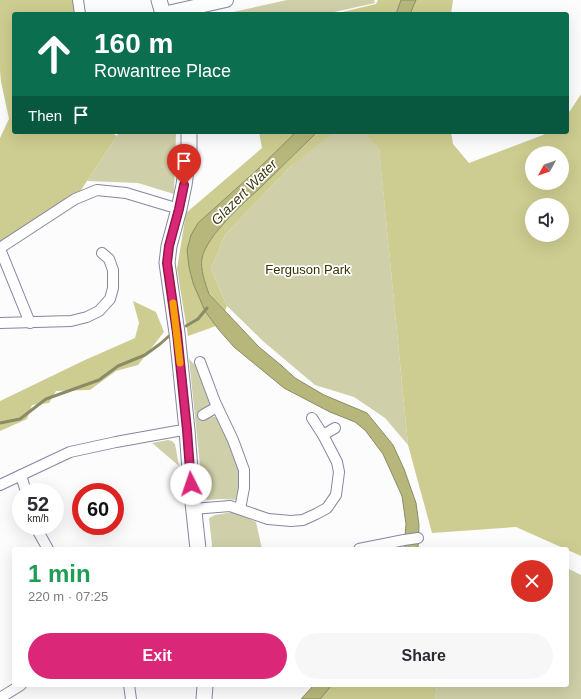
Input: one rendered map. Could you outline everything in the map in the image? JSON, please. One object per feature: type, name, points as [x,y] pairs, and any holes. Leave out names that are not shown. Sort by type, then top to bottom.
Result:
[{"type":"main road","points":[[159,0],[162,12]]},
{"type":"main road","points":[[172,12],[226,0]]},
{"type":"main road","points":[[188,134],[189,149],[184,185],[169,246],[167,263],[177,333],[198,547]]},
{"type":"main road","points":[[204,687],[204,699]]},
{"type":"street","points":[[78,0],[80,12]]},
{"type":"street","points":[[30,323],[0,249],[75,200],[97,190],[126,193],[179,209]]},
{"type":"street","points":[[0,324],[71,321],[87,317],[98,311],[110,299],[112,288],[113,270],[109,259],[102,253]]},
{"type":"street","points":[[200,362],[217,407],[233,440],[244,470],[244,488],[240,509]]},
{"type":"street","points":[[203,415],[217,407]]},
{"type":"street","points":[[194,509],[230,506],[268,519],[291,522],[303,520],[327,508],[336,495],[339,472],[337,462],[312,418]]},
{"type":"street","points":[[323,435],[335,428]]},
{"type":"street","points":[[0,485],[70,452],[116,442],[187,430]]},
{"type":"street","points":[[22,475],[24,483]]},
{"type":"street","points":[[40,535],[47,547]]},
{"type":"street","points":[[369,547],[418,538]]},
{"type":"street","points":[[0,698],[19,687]]},
{"type":"street","points":[[129,687],[131,699]]},
{"type":"green space","points":[[287,0],[374,0],[375,3],[334,12],[233,12]]},
{"type":"green space","points":[[118,134],[176,134],[174,194],[138,183],[87,181]]},
{"type":"green space","name":"Ferguson Park","points":[[326,134],[377,134],[408,445],[385,418],[354,397],[315,385],[264,342],[227,306],[211,269],[225,235],[291,166]]},
{"type":"green space","points":[[189,359],[197,367],[211,404],[211,416],[218,418],[236,458],[239,471],[239,500],[207,500],[203,495]]},
{"type":"green space","points":[[168,440],[175,444],[179,466],[152,443]]},
{"type":"green space","points":[[234,512],[256,522],[262,547],[212,547],[209,518],[215,515]]},
{"type":"green space","points":[[569,569],[581,575],[581,699],[435,699],[437,687],[569,687]]},
{"type":"shaded area","points":[[0,0],[73,0],[76,12],[12,12],[12,134],[114,134],[117,136],[75,199],[0,248],[0,138],[9,119],[0,70]]},
{"type":"shaded area","points":[[378,0],[401,0],[397,12],[342,12],[376,4]]},
{"type":"shaded area","points":[[416,0],[453,0],[451,12],[411,12]]},
{"type":"shaded area","points":[[581,94],[581,556],[569,551],[569,547],[561,547],[516,527],[432,533],[408,445],[379,148],[366,134],[451,134],[453,144],[469,163],[544,134],[569,134],[569,112]]},
{"type":"shaded area","points":[[259,134],[294,134],[257,170],[198,223],[191,235],[187,250],[193,283],[205,311],[216,326],[188,336],[177,269],[186,213],[262,148]]},
{"type":"shaded area","points":[[315,134],[331,134],[291,166],[225,235],[211,269],[227,306],[225,311],[209,293],[205,285],[202,271],[202,258],[206,246],[221,226]]},
{"type":"shaded area","points":[[133,301],[156,312],[164,332],[138,365],[116,371],[90,390],[56,391],[49,403],[32,405],[27,419],[0,431],[0,401],[85,360],[135,338],[139,323]]},
{"type":"shaded area","points":[[330,687],[437,687],[435,699],[320,699]]},
{"type":"water","points":[[401,0],[416,0],[411,12],[397,12]]},
{"type":"water","name":"Glazert Water","points":[[294,134],[315,134],[226,220],[205,249],[202,258],[202,271],[209,294],[259,347],[295,378],[324,395],[367,413],[393,445],[404,469],[416,503],[419,525],[418,547],[404,547],[406,524],[402,496],[383,454],[365,430],[355,422],[330,412],[284,388],[234,347],[205,311],[193,283],[187,250],[191,235],[198,223],[257,170]]},
{"type":"water","points":[[312,687],[330,687],[320,699],[301,699]]},
{"type":"waterway","points":[[186,326],[198,319],[207,308]]},
{"type":"waterway","points":[[0,423],[20,419],[46,399],[99,380],[118,366],[145,355],[169,336]]},
{"type":"slow traffic","points":[[173,303],[180,363]]},
{"type":"route","points":[[184,185],[169,246],[167,263],[177,333],[191,484]]}]
